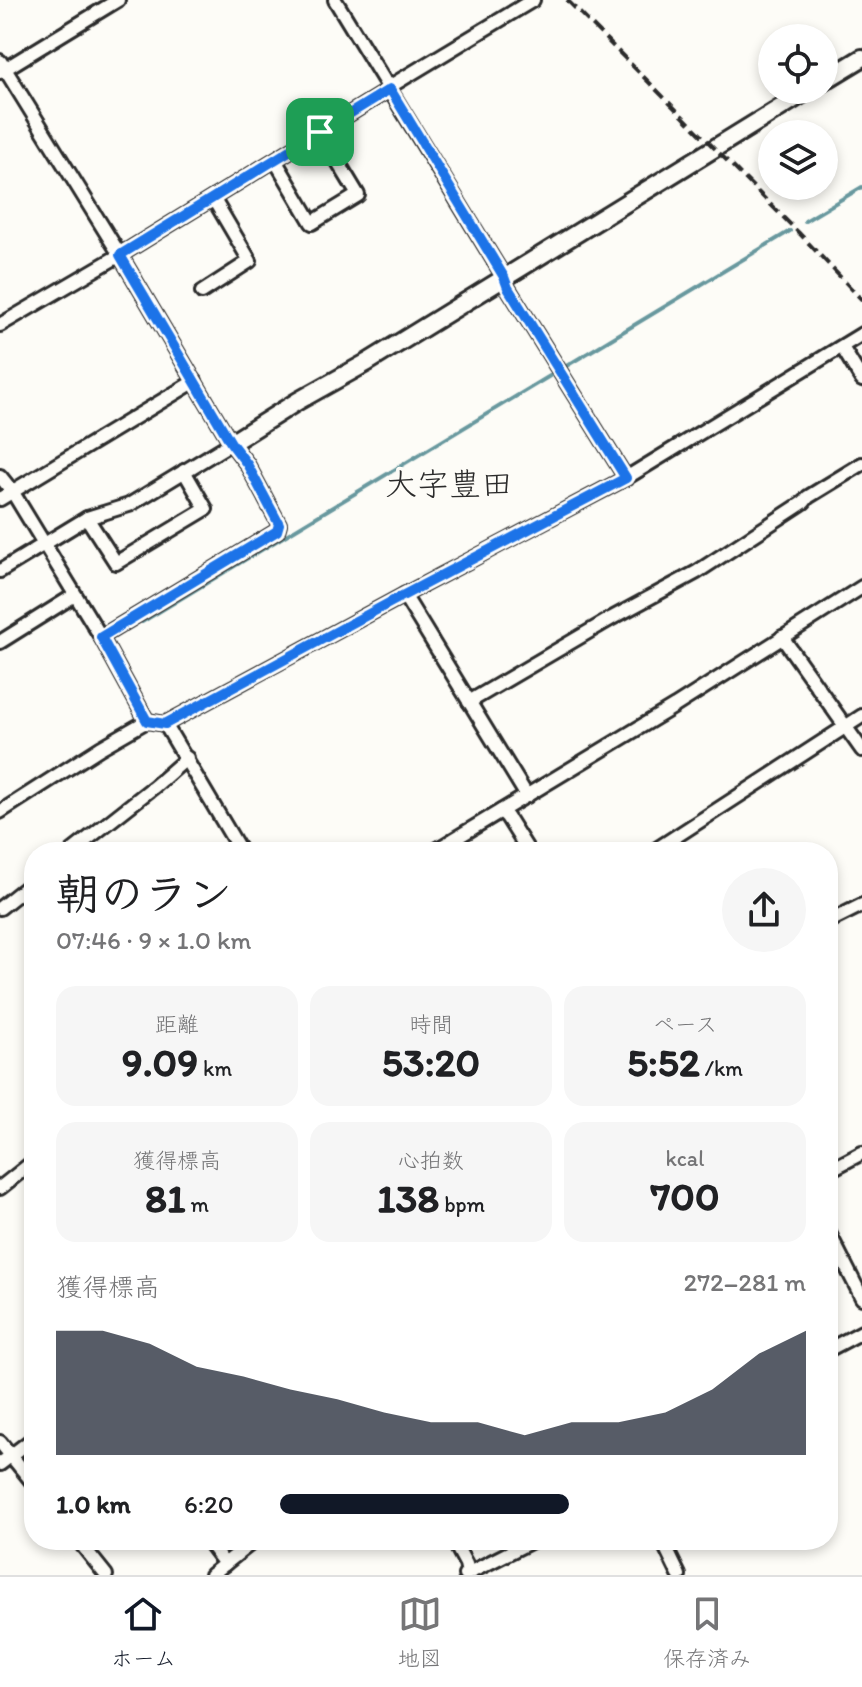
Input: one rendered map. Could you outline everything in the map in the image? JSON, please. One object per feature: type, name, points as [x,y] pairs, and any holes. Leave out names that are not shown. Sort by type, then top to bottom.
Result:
[{"type":"street","points":[[101,637],[277,531],[279,524],[247,464],[231,443],[120,255],[2,67],[118,0]]},
{"type":"street","points":[[335,0],[626,478]]},
{"type":"street","points":[[0,325],[120,255],[533,0]]},
{"type":"street","points":[[838,73],[862,58]]},
{"type":"street","points":[[0,571],[87,518],[129,505],[787,104]]},
{"type":"street","points":[[275,160],[312,223],[358,195],[320,132]]},
{"type":"street","points":[[202,292],[250,261],[213,198]]},
{"type":"street","points":[[0,812],[147,721],[165,724],[626,478],[862,334]]},
{"type":"street","points":[[842,347],[862,380]]},
{"type":"street","points":[[0,499],[195,381]]},
{"type":"street","points":[[469,702],[697,572],[862,464]]},
{"type":"street","points":[[87,518],[116,563],[206,509],[184,471]]},
{"type":"street","points":[[0,476],[101,637],[147,721]]},
{"type":"street","points":[[450,842],[675,706],[862,587]]},
{"type":"street","points":[[0,642],[75,595]]},
{"type":"street","points":[[404,595],[527,796]]},
{"type":"street","points":[[782,637],[862,750]]},
{"type":"street","points":[[668,842],[862,716]]},
{"type":"street","points":[[165,724],[236,842]]},
{"type":"street","points":[[83,842],[187,758]]},
{"type":"street","points":[[501,811],[523,842]]},
{"type":"street","points":[[0,908],[24,889]]},
{"type":"street","points":[[838,917],[862,905]]},
{"type":"street","points":[[838,1166],[862,1153]]},
{"type":"street","points":[[0,1188],[24,1169]]},
{"type":"street","points":[[838,1251],[862,1298]]},
{"type":"street","points":[[838,1345],[862,1332]]},
{"type":"street","points":[[0,1442],[24,1471]]},
{"type":"street","points":[[0,1464],[24,1445]]},
{"type":"street","points":[[86,1550],[106,1575]]},
{"type":"street","points":[[214,1550],[225,1564]]},
{"type":"street","points":[[211,1575],[242,1550]]},
{"type":"street","points":[[458,1550],[466,1564],[467,1574],[514,1550]]},
{"type":"street","points":[[667,1550],[679,1575]]},
{"type":"waterway","points":[[805,221],[862,187]]},
{"type":"waterway","points":[[142,622],[790,231]]},
{"type":"railway","points":[[567,0],[862,300]]},
{"type":"district","name":"大字豊田","points":[[449,484]]},
{"type":"route","points":[[390,89],[626,478],[165,724],[147,721],[101,637],[277,531],[279,524],[247,464],[231,443],[120,255],[320,132],[390,89]]}]
